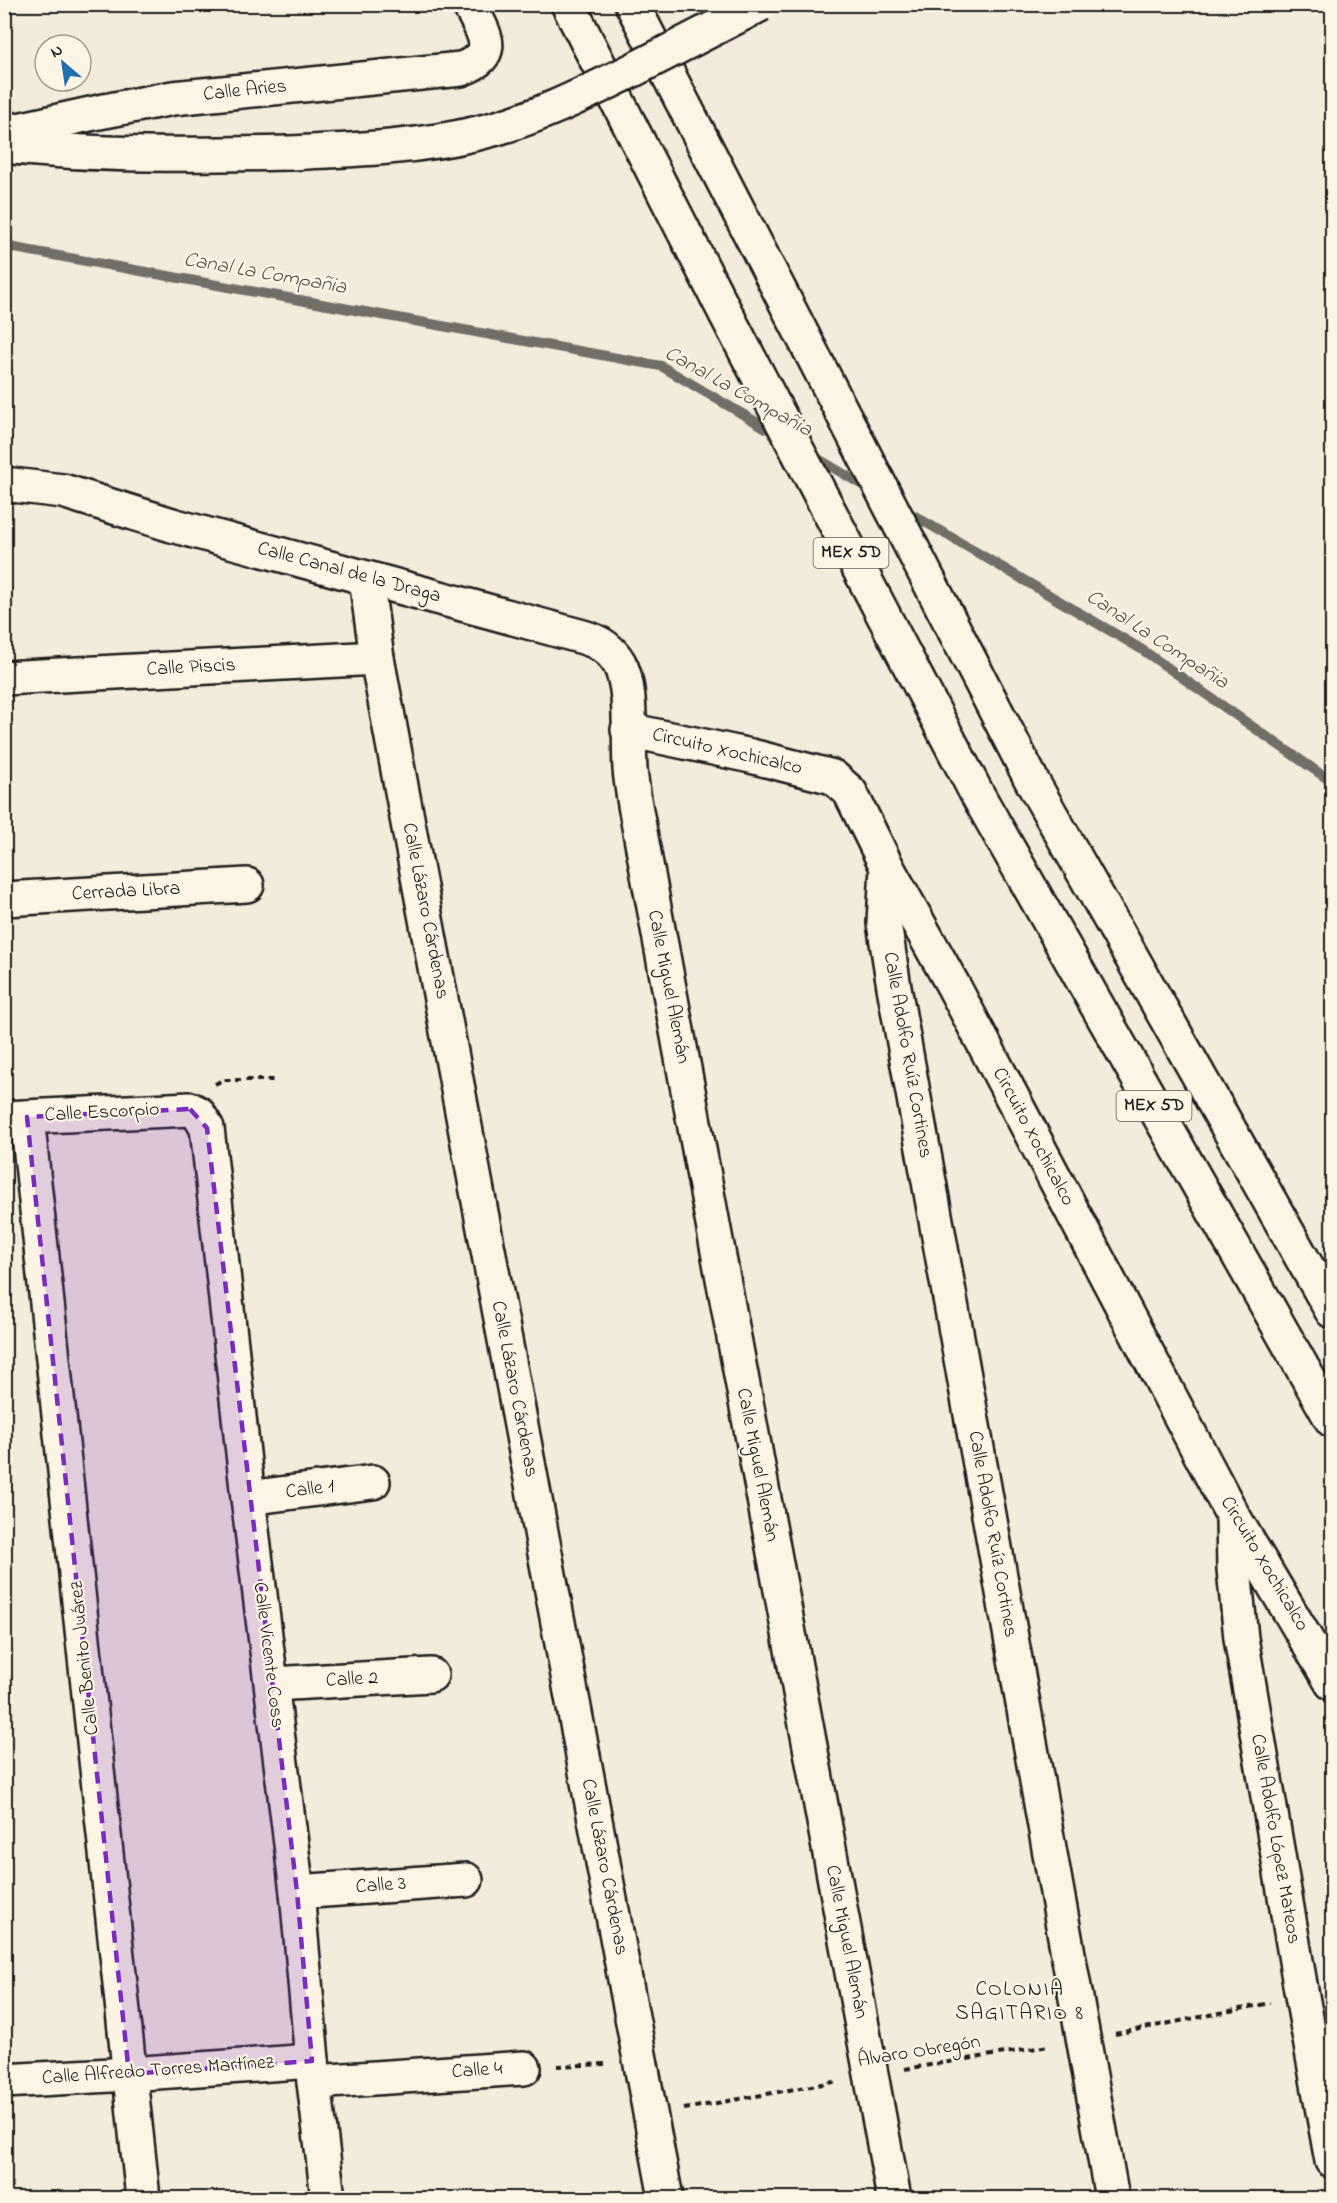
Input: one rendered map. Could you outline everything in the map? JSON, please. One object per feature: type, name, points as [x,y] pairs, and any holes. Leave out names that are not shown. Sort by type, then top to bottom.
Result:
[{"type":"main road","name":"Calle Aries","points":[[4,133],[173,98],[462,69],[476,64],[483,57],[486,46],[483,33],[468,4]]},
{"type":"main road","name":"MEX 5D","points":[[568,4],[726,314],[976,792],[1332,1420]]},
{"type":"main road","name":"MEX 5D","points":[[632,4],[788,303],[1033,783],[1332,1311]]},
{"type":"main road","points":[[4,146],[62,152],[186,155],[384,148],[435,142],[480,133],[528,118],[572,100],[761,4]]},
{"type":"main road","name":"Calle Canal de la Draga","points":[[4,484],[63,491],[172,525],[595,640],[610,651],[620,664],[626,682],[628,730]]},
{"type":"main road","name":"Calle Lázaro Cárdenas","points":[[366,579],[377,658],[666,2199]]},
{"type":"main road","name":"Calle Piscis","points":[[4,678],[377,658]]},
{"type":"main road","name":"Circuito Xochicalco","points":[[628,730],[750,756],[833,777],[850,792],[887,867],[960,998],[1233,1516],[1332,1683]]},
{"type":"main road","name":"Calle Miguel Alemán","points":[[628,730],[630,770],[637,817],[894,2199]]},
{"type":"main road","name":"Calle Adolfo Ruíz Cortines","points":[[887,867],[884,923],[894,987],[1112,2199]]},
{"type":"main road","name":"Cerrada Libra","points":[[4,899],[247,885]]},
{"type":"main road","name":"Calle Escorpio","points":[[16,1117],[183,1109],[190,1109],[198,1113]]},
{"type":"main road","name":"Calle Vicente Coss","points":[[198,1113],[207,1128],[248,1498],[273,1684],[297,1892],[313,2071],[328,2199]]},
{"type":"main road","name":"Calle Benito Juárez","points":[[16,1117],[143,2199]]},
{"type":"main road","name":"Calle 1","points":[[248,1498],[373,1482]]},
{"type":"main road","name":"Calle Adolfo López Mateos","points":[[1233,1516],[1234,1569],[1241,1638],[1332,2161]]},
{"type":"main road","name":"Calle 2","points":[[273,1684],[431,1675]]},
{"type":"main road","name":"Calle 3","points":[[297,1892],[466,1880]]},
{"type":"main road","name":"Calle 4","points":[[313,2071],[524,2068]]},
{"type":"main road","name":"Calle Alfredo Torres Martínez","points":[[4,2081],[129,2074],[313,2071]]},
{"type":"path","points":[[198,1113],[218,1082],[273,1080]]},
{"type":"path","name":"Álvaro Obregón","points":[[651,2116],[871,2075],[1082,2041],[1302,1996]]},
{"type":"path","name":"Calle 4","points":[[524,2068],[640,2062]]},
{"type":"highlighted area","points":[[190,1109],[207,1128],[297,1892],[312,2061],[129,2074],[27,1117]]},
{"type":"waterway","name":"Canal La Compañia","points":[[4,246],[661,366],[778,435]]},
{"type":"waterway","name":"Canal La Compañia","points":[[810,454],[871,490]]},
{"type":"waterway","name":"Canal La Compañia","points":[[903,509],[1141,649],[1332,782]]},
{"type":"district","name":"COLONIA SAGITARIO 8","points":[[1020,2002]]}]
